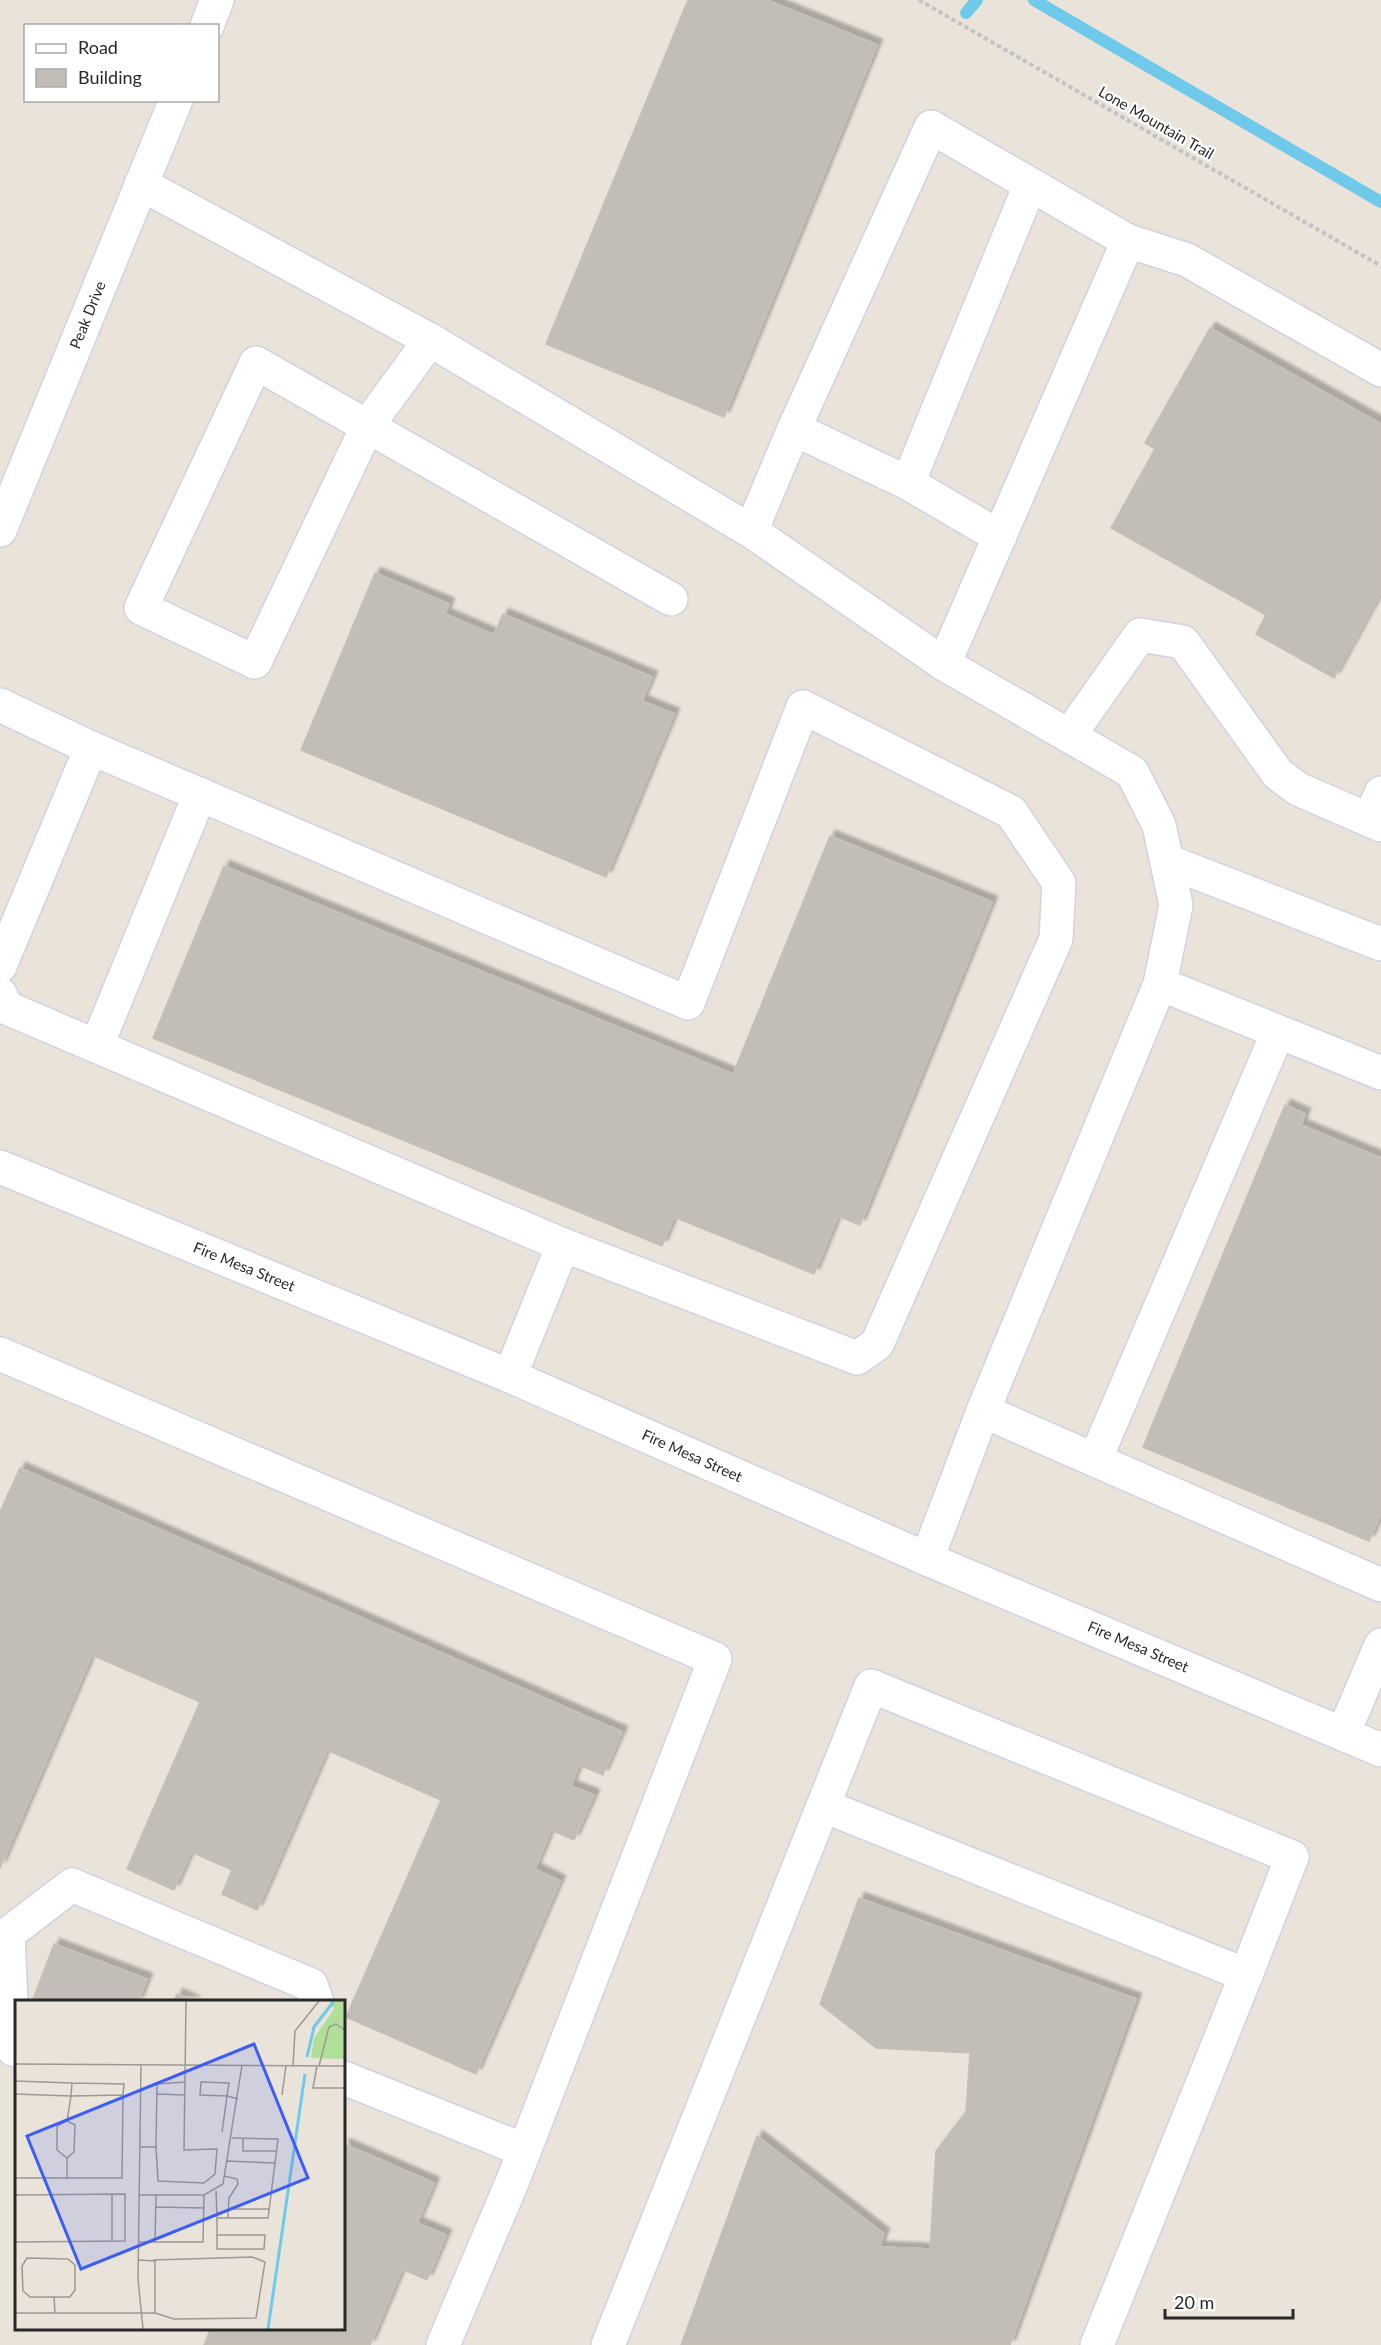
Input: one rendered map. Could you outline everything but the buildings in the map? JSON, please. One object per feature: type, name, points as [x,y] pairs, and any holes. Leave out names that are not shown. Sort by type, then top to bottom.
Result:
[{"type":"street","points":[[208,24],[217,0]]},
{"type":"street","name":"Peak Drive","points":[[0,530],[175,102]]},
{"type":"street","points":[[751,531],[794,429],[931,127],[1128,241],[1187,260],[1381,370]]},
{"type":"street","points":[[141,184],[430,340],[751,531],[944,664],[1132,772],[1159,825],[1176,905],[1160,984],[983,1411],[927,1559]]},
{"type":"street","points":[[908,483],[1030,185]]},
{"type":"street","points":[[944,664],[1128,241]]},
{"type":"street","points":[[430,340],[368,425],[255,662],[141,608],[256,363],[368,425],[671,599]]},
{"type":"street","points":[[794,429],[908,483],[1000,537]]},
{"type":"street","points":[[1069,736],[1140,635],[1183,642],[1278,774],[1298,789],[1377,813]]},
{"type":"street","points":[[0,705],[91,748],[688,1003],[803,707],[1011,812],[1059,883],[1056,939],[877,1344],[857,1358],[563,1245],[7,1008],[0,994]]},
{"type":"street","points":[[0,966],[91,748]]},
{"type":"street","points":[[97,1045],[200,794]]},
{"type":"street","points":[[1167,861],[1381,944]]},
{"type":"street","points":[[1160,984],[1381,1073]]},
{"type":"street","points":[[1095,1460],[1278,1032]]},
{"type":"street","name":"Fire Mesa Street","points":[[0,1167],[510,1376],[927,1559],[1381,1750]]},
{"type":"street","points":[[510,1376],[563,1245]]},
{"type":"street","points":[[0,1354],[715,1659],[524,2150],[443,2345]]},
{"type":"street","points":[[983,1411],[1381,1585]]},
{"type":"street","points":[[1343,1734],[1381,1645]]},
{"type":"street","points":[[608,2345],[871,1686],[1292,1857],[1096,2345]]},
{"type":"street","points":[[824,1806],[1246,1976]]},
{"type":"street","points":[[15,2050],[13,2049],[4,1933],[72,1885],[311,1985],[317,2000]]},
{"type":"street","points":[[345,2076],[524,2150]]},
{"type":"path","name":"Lone Mountain Trail","points":[[919,0],[1381,266]]},
{"type":"waterway","points":[[966,13],[977,0]]},
{"type":"waterway","points":[[1034,0],[1381,202]]}]
